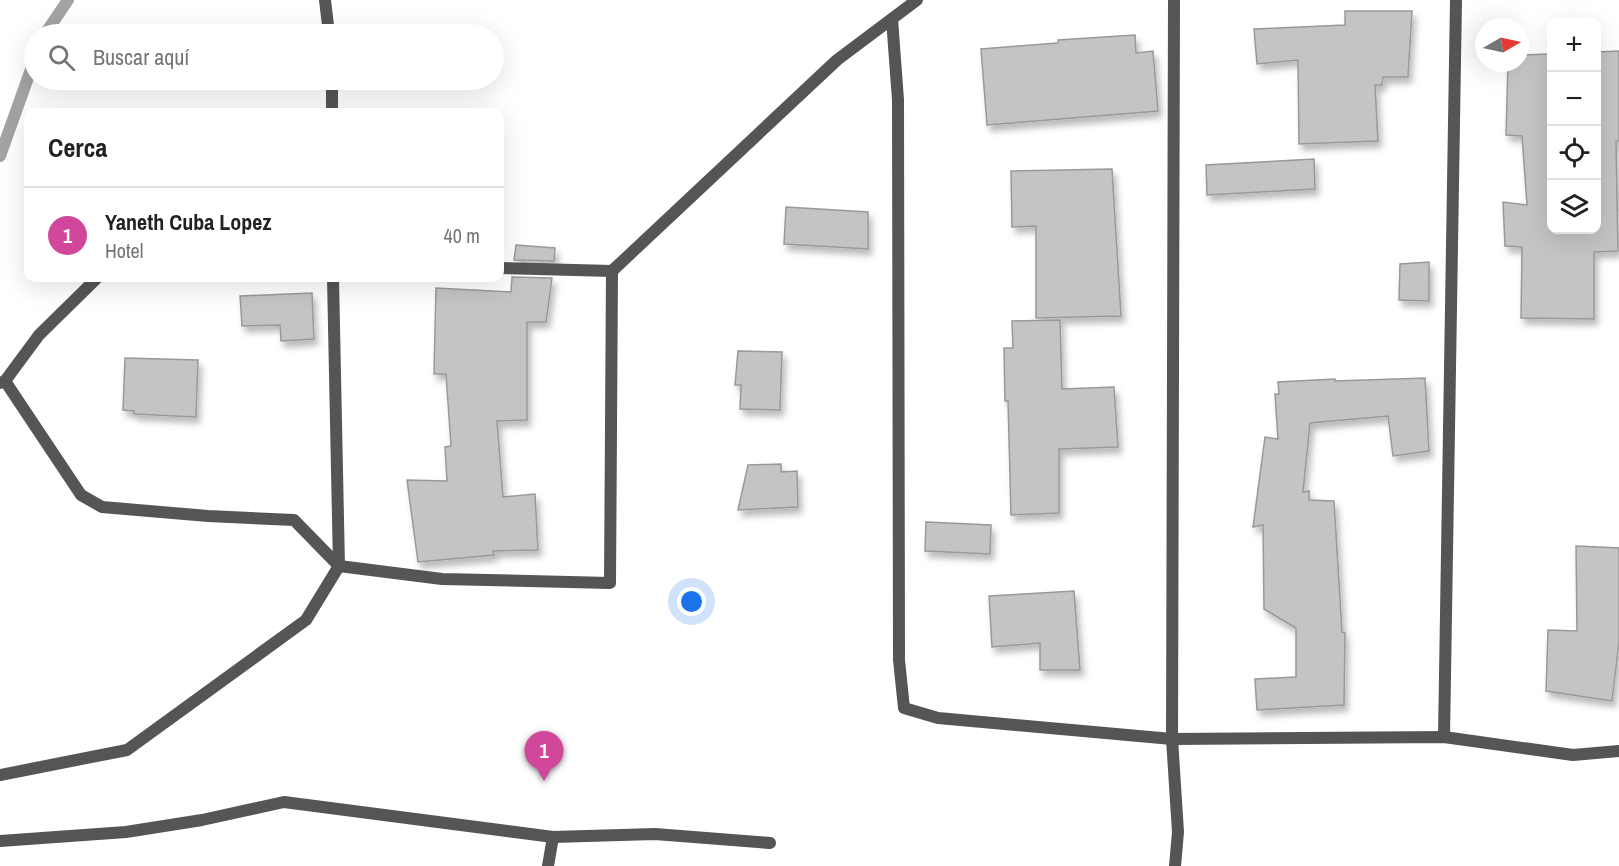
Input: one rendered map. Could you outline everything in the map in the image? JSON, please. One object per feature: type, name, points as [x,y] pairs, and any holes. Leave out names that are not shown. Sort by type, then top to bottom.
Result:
[{"type":"street","points":[[325,0],[328,24]]},
{"type":"street","points":[[504,268],[612,271],[837,60],[917,0]]},
{"type":"street","points":[[1174,0],[1172,739],[1178,832],[1175,866]]},
{"type":"street","points":[[1444,737],[1456,0]]},
{"type":"street","points":[[892,19],[898,100],[898,660],[904,708],[938,718],[1172,739],[1444,737],[1574,755],[1619,751]]},
{"type":"street","points":[[332,90],[332,108]]},
{"type":"street","points":[[93,282],[39,335],[2,382],[81,495],[102,507],[208,516],[294,520],[339,566],[442,579],[610,583],[612,271]]},
{"type":"street","points":[[0,776],[127,750],[306,620],[339,566],[333,282]]},
{"type":"street","points":[[0,841],[126,832],[202,820],[284,802],[553,837],[655,834],[770,843]]},
{"type":"street","points":[[548,866],[553,837]]},
{"type":"building","points":[[1345,11],[1412,11],[1408,77],[1383,77],[1382,85],[1375,85],[1378,141],[1299,144],[1298,60],[1257,64],[1254,29],[1345,25]]},
{"type":"building","points":[[1135,35],[1136,53],[1153,51],[1158,111],[987,125],[981,49],[1058,43],[1058,40]]},
{"type":"building","points":[[1619,51],[1619,141],[1616,141],[1618,251],[1594,252],[1594,319],[1521,318],[1522,247],[1505,246],[1503,202],[1527,205],[1522,136],[1506,135],[1508,72],[1529,72],[1529,55],[1547,54],[1547,234],[1601,234],[1601,52]]},
{"type":"building","points":[[1314,159],[1315,189],[1207,195],[1206,165]]},
{"type":"building","points":[[1112,169],[1121,316],[1036,318],[1036,226],[1012,227],[1011,171]]},
{"type":"building","points":[[786,207],[868,212],[868,249],[784,244]]},
{"type":"building","points":[[516,245],[555,248],[554,261],[514,260]]},
{"type":"building","points":[[1429,262],[1429,301],[1399,300],[1400,264]]},
{"type":"building","points":[[512,277],[552,278],[546,322],[527,322],[527,420],[497,421],[503,497],[535,494],[538,550],[493,551],[494,555],[418,562],[407,480],[447,481],[445,447],[451,446],[446,374],[434,374],[436,288],[511,292]]},
{"type":"building","points":[[312,293],[314,339],[281,341],[280,325],[242,326],[240,296]]},
{"type":"building","points":[[1060,320],[1062,389],[1114,387],[1118,447],[1059,449],[1059,513],[1011,515],[1004,348],[1013,348],[1012,321]]},
{"type":"building","points":[[738,351],[782,352],[780,410],[740,409],[741,385],[735,385]]},
{"type":"building","points":[[125,358],[198,360],[196,417],[134,414],[134,411],[123,410]]},
{"type":"building","points":[[1425,378],[1429,451],[1393,456],[1388,416],[1310,423],[1303,492],[1309,491],[1309,500],[1334,501],[1342,632],[1345,633],[1344,705],[1257,710],[1255,679],[1296,677],[1296,628],[1264,609],[1263,525],[1253,527],[1265,437],[1278,439],[1275,394],[1279,394],[1278,382]]},
{"type":"building","points":[[781,464],[781,472],[797,471],[798,507],[738,510],[748,465]]},
{"type":"building","points":[[926,522],[991,525],[990,554],[925,551]]},
{"type":"building","points":[[1576,546],[1619,548],[1619,642],[1612,701],[1546,691],[1548,630],[1577,631]]},
{"type":"building","points":[[1074,591],[1080,670],[1040,670],[1040,643],[992,647],[989,596]]},
{"type":"waterway","points":[[52,24],[68,0]]},
{"type":"waterway","points":[[0,156],[24,89]]},
{"type":"place","name":"Yaneth Cuba Lopez","points":[[544,781]]}]
